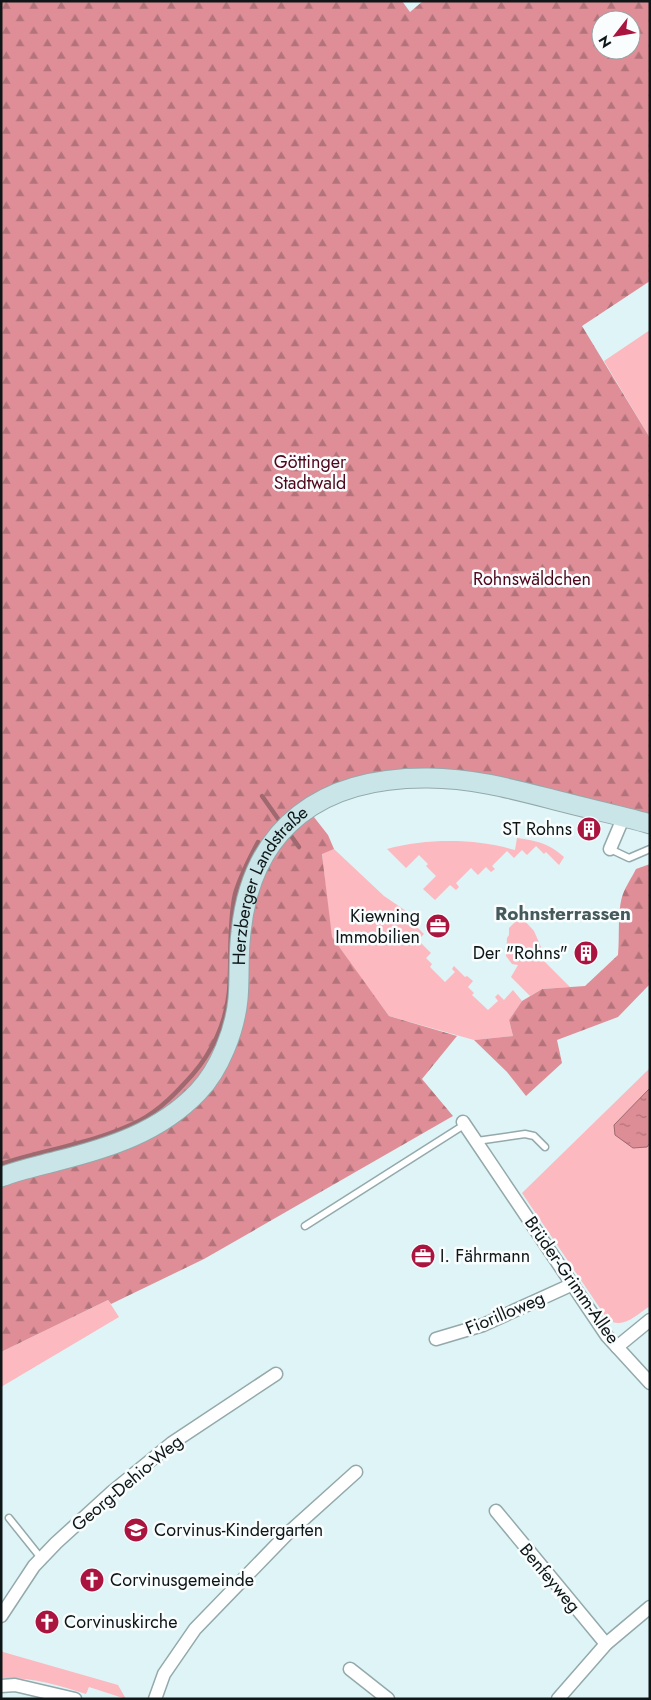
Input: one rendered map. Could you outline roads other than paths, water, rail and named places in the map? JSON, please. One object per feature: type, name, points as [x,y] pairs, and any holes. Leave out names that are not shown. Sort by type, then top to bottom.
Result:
[{"type":"street","name":"Herzberger Landstraße","points":[[1,1177],[111,1146],[137,1136],[162,1122],[199,1091],[209,1079],[228,1041],[238,1001],[242,924],[246,899],[252,879],[264,854],[279,832],[295,817],[314,805],[348,790],[371,784],[406,778],[435,778],[503,787],[650,824]]},
{"type":"street","points":[[610,849],[624,816]]},
{"type":"street","name":"Brüder-Grimm-Allee","points":[[463,1123],[477,1141],[607,1336],[650,1383]]},
{"type":"street","name":"Fiorilloweg","points":[[436,1339],[483,1325],[573,1284]]},
{"type":"street","points":[[617,1347],[650,1320]]},
{"type":"street","name":"Georg-Dehio-Weg","points":[[1,1616],[41,1558],[112,1492],[172,1443],[276,1374]]},
{"type":"street","points":[[155,1699],[164,1674],[195,1629],[286,1535],[356,1472]]},
{"type":"street","name":"Benfeyweg","points":[[496,1511],[606,1644]]},
{"type":"street","points":[[558,1699],[606,1644],[650,1607]]},
{"type":"street","points":[[350,1669],[388,1699]]},
{"type":"street","points":[[1,1686],[15,1685],[75,1699]]},
{"type":"lane","points":[[610,849],[629,858],[650,849]]},
{"type":"lane","name":"Brüder-Grimm-Allee","points":[[305,1226],[463,1123]]},
{"type":"lane","points":[[477,1141],[525,1134],[534,1136],[545,1147]]},
{"type":"lane","points":[[9,1518],[41,1558]]},
{"type":"water","points":[[650,1088],[650,1143],[647,1147],[633,1148],[615,1135],[614,1125]]},
{"type":"waterway","points":[[262,796],[281,823]]},
{"type":"waterway","points":[[289,833],[299,847]]},
{"type":"waterway","points":[[1,1164],[123,1129],[154,1112],[187,1081],[200,1065],[212,1047],[225,1015],[230,980],[232,919],[235,894],[242,874],[258,842]]},
{"type":"place","name":"ST Rohns","points":[[589,829]]},
{"type":"place","name":"Kiewning Immobilien","points":[[438,926]]},
{"type":"place","name":"Der \"Rohns\"","points":[[586,953]]},
{"type":"place","name":"I. Fährmann","points":[[423,1256]]},
{"type":"place","name":"Corvinus-Kindergarten","points":[[136,1530]]},
{"type":"place","name":"Corvinusgemeinde","points":[[92,1580]]},
{"type":"place","name":"Corvinuskirche","points":[[47,1622]]},
{"type":"district","name":"Rohnsterrassen","points":[[563,913]]},
{"type":"park label","name":"Göttinger Stadtwald","points":[[310,472]]},
{"type":"park label","name":"Rohnswäldchen","points":[[532,579]]}]
